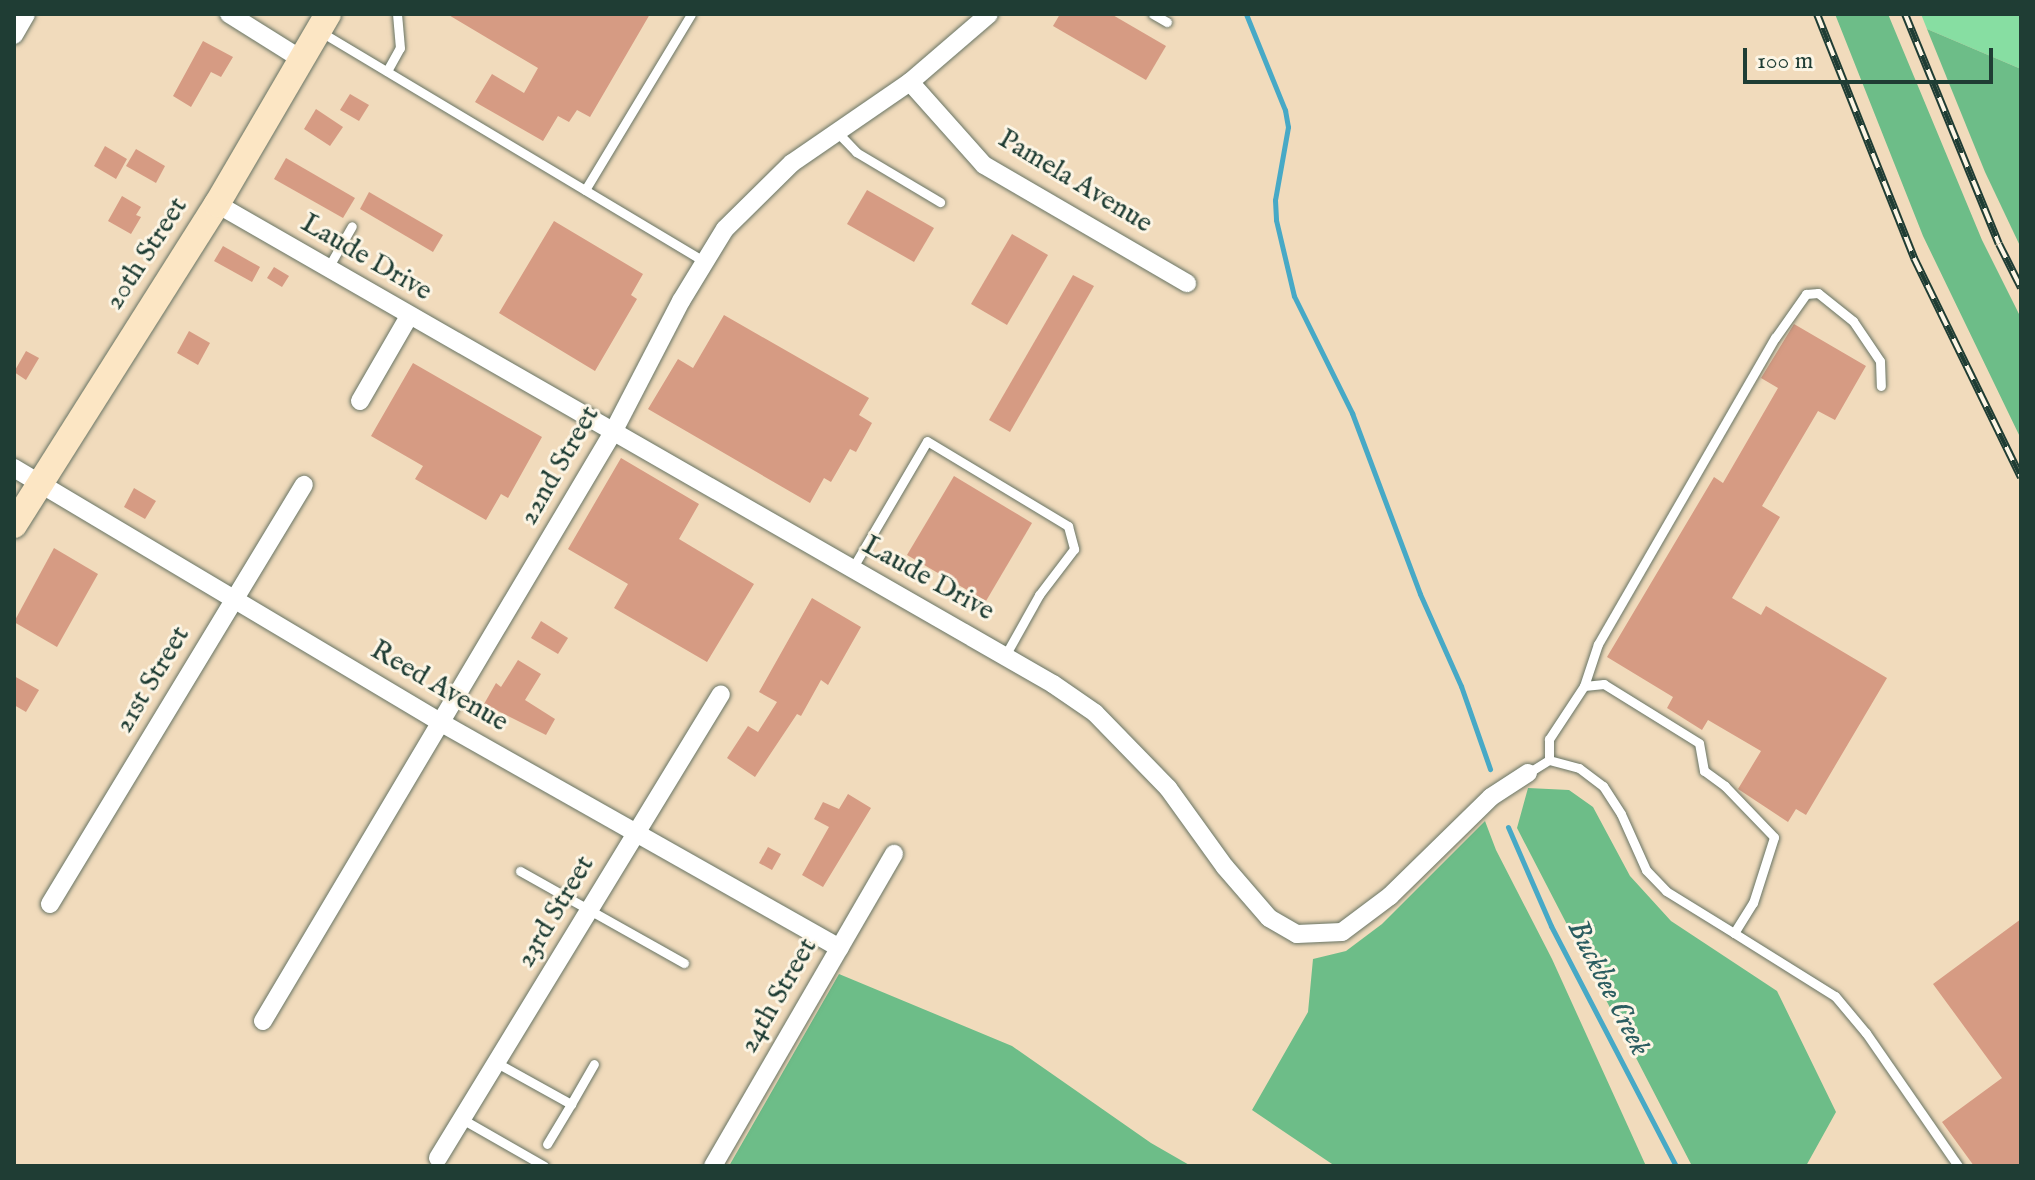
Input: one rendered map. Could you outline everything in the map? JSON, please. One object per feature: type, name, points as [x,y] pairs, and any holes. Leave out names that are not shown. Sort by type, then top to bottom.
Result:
[{"type":"street","points":[[14,35],[26,14]]},
{"type":"street","points":[[229,14],[301,59]]},
{"type":"street","name":"22nd Street","points":[[263,1021],[612,434],[681,301],[725,229],[792,163],[910,82],[989,14]]},
{"type":"street","name":"20th Street","points":[[14,525],[217,204],[323,22]]},
{"type":"street","name":"Pamela Avenue","points":[[910,82],[984,165],[1187,283]]},
{"type":"street","name":"Laude Drive","points":[[217,204],[612,434],[1006,654],[1095,713],[1168,788],[1225,867],[1269,918],[1297,934],[1342,932],[1390,896],[1491,797],[1528,773]]},
{"type":"street","points":[[360,401],[409,316]]},
{"type":"street","name":"Reed Avenue","points":[[14,468],[440,722],[839,948]]},
{"type":"street","name":"21st Street","points":[[50,904],[304,485]]},
{"type":"street","name":"23rd Street","points":[[438,1158],[721,694]]},
{"type":"street","name":"24th Street","points":[[713,1166],[894,854]]},
{"type":"lane","points":[[387,71],[400,48],[397,14]]},
{"type":"lane","points":[[585,190],[691,14]]},
{"type":"lane","points":[[1153,14],[1167,22]]},
{"type":"lane","points":[[323,22],[387,71],[705,262]]},
{"type":"lane","points":[[837,132],[856,152],[940,202]]},
{"type":"lane","points":[[328,268],[352,226]]},
{"type":"lane","points":[[1549,760],[1549,739],[1584,686],[1598,644],[1775,338],[1806,294],[1818,293],[1853,321],[1880,361],[1881,386]]},
{"type":"lane","points":[[852,569],[927,441],[1068,526],[1074,549],[1039,595],[1006,654]]},
{"type":"lane","points":[[1584,686],[1604,684],[1699,743],[1704,771],[1725,786],[1774,837],[1753,903],[1734,933]]},
{"type":"lane","points":[[1528,773],[1549,760],[1579,768],[1603,786],[1621,814],[1646,870],[1666,891],[1835,996],[1866,1033],[1958,1166]]},
{"type":"lane","points":[[520,871],[684,963]]},
{"type":"lane","points":[[497,1063],[571,1104]]},
{"type":"lane","points":[[547,1144],[594,1064]]},
{"type":"lane","points":[[462,1119],[544,1166]]},
{"type":"green space","points":[[1835,14],[1888,14],[1982,240],[2021,318],[2021,439],[1923,236]]},
{"type":"green space","points":[[1921,14],[2021,14],[2021,69],[1927,29]]},
{"type":"green space","points":[[1927,29],[2021,69],[2021,248],[1985,172]]},
{"type":"green space","points":[[1528,788],[1569,790],[1593,807],[1630,876],[1671,921],[1777,991],[1836,1112],[1806,1166],[1692,1166],[1517,828]]},
{"type":"green space","points":[[1485,821],[1646,1166],[1335,1166],[1252,1110],[1308,1012],[1313,959],[1346,951],[1382,924]]},
{"type":"green space","points":[[839,974],[1012,1046],[1151,1143],[1191,1166],[729,1166]]},
{"type":"building","points":[[447,14],[650,14],[590,117],[577,110],[569,122],[558,116],[543,141],[475,102],[492,74],[524,93],[538,68]]},
{"type":"building","points":[[1060,14],[1111,14],[1166,46],[1146,80],[1053,26]]},
{"type":"building","points":[[203,41],[233,57],[221,77],[211,72],[191,107],[173,96]]},
{"type":"building","points":[[350,94],[369,105],[359,121],[340,110]]},
{"type":"building","points":[[316,109],[343,127],[330,146],[304,129]]},
{"type":"building","points":[[105,146],[127,159],[116,179],[94,166]]},
{"type":"building","points":[[136,149],[165,166],[156,183],[126,166]]},
{"type":"building","points":[[286,158],[355,198],[343,218],[274,179]]},
{"type":"building","points":[[867,190],[934,228],[914,262],[847,224]]},
{"type":"building","points":[[369,192],[443,235],[433,252],[360,209]]},
{"type":"building","points":[[122,196],[141,207],[136,215],[141,217],[131,234],[108,221]]},
{"type":"building","points":[[554,221],[643,274],[631,295],[637,299],[595,371],[499,313]]},
{"type":"building","points":[[1012,234],[1048,255],[1007,325],[971,304]]},
{"type":"building","points":[[223,246],[260,267],[252,282],[214,261]]},
{"type":"building","points":[[274,267],[289,276],[282,287],[267,278]]},
{"type":"building","points":[[1073,275],[1094,286],[1010,432],[989,420]]},
{"type":"building","points":[[724,315],[869,398],[859,415],[872,423],[856,452],[850,449],[831,482],[824,478],[810,503],[648,409],[678,359],[693,368]]},
{"type":"building","points":[[1794,324],[1866,366],[1835,420],[1818,411],[1762,506],[1780,517],[1732,598],[1761,615],[1766,606],[1887,678],[1806,815],[1796,809],[1788,822],[1738,789],[1761,751],[1708,720],[1702,730],[1667,708],[1673,697],[1607,657],[1714,477],[1723,483],[1778,388],[1761,378]]},
{"type":"building","points":[[189,331],[210,343],[198,365],[177,353]]},
{"type":"building","points":[[26,351],[39,358],[26,380],[14,372]]},
{"type":"building","points":[[413,363],[542,437],[508,498],[501,494],[486,520],[415,479],[423,466],[371,436]]},
{"type":"building","points":[[621,458],[699,504],[679,539],[754,584],[707,662],[614,608],[628,584],[568,549]]},
{"type":"building","points":[[954,476],[1032,523],[986,601],[907,555]]},
{"type":"building","points":[[134,488],[156,501],[145,519],[124,507]]},
{"type":"building","points":[[54,548],[98,574],[57,647],[14,622]]},
{"type":"building","points":[[812,598],[861,627],[828,685],[821,680],[801,716],[797,714],[755,777],[727,758],[748,726],[758,732],[777,702],[759,692]]},
{"type":"building","points":[[541,621],[568,638],[558,654],[531,638]]},
{"type":"building","points":[[518,660],[541,674],[525,700],[555,719],[546,735],[484,704],[496,683],[501,687]]},
{"type":"building","points":[[14,676],[39,690],[26,712],[14,705]]},
{"type":"building","points":[[848,794],[871,808],[823,887],[802,875],[829,827],[814,819],[823,802],[839,809]]},
{"type":"building","points":[[768,847],[781,854],[772,870],[759,863]]},
{"type":"building","points":[[2021,919],[2021,1166],[1974,1166],[1942,1122],[2002,1078],[1933,984]]},
{"type":"waterway","points":[[1246,14],[1285,110],[1288,127],[1275,200],[1276,220],[1294,296],[1352,413],[1420,594],[1461,686],[1490,769]]},
{"type":"waterway","name":"Buckbee Creek","points":[[1508,827],[1551,926],[1676,1166]]},
{"type":"railway","points":[[1817,14],[1914,258],[2021,477]]},
{"type":"railway","points":[[1905,14],[1999,244],[2021,288]]}]
